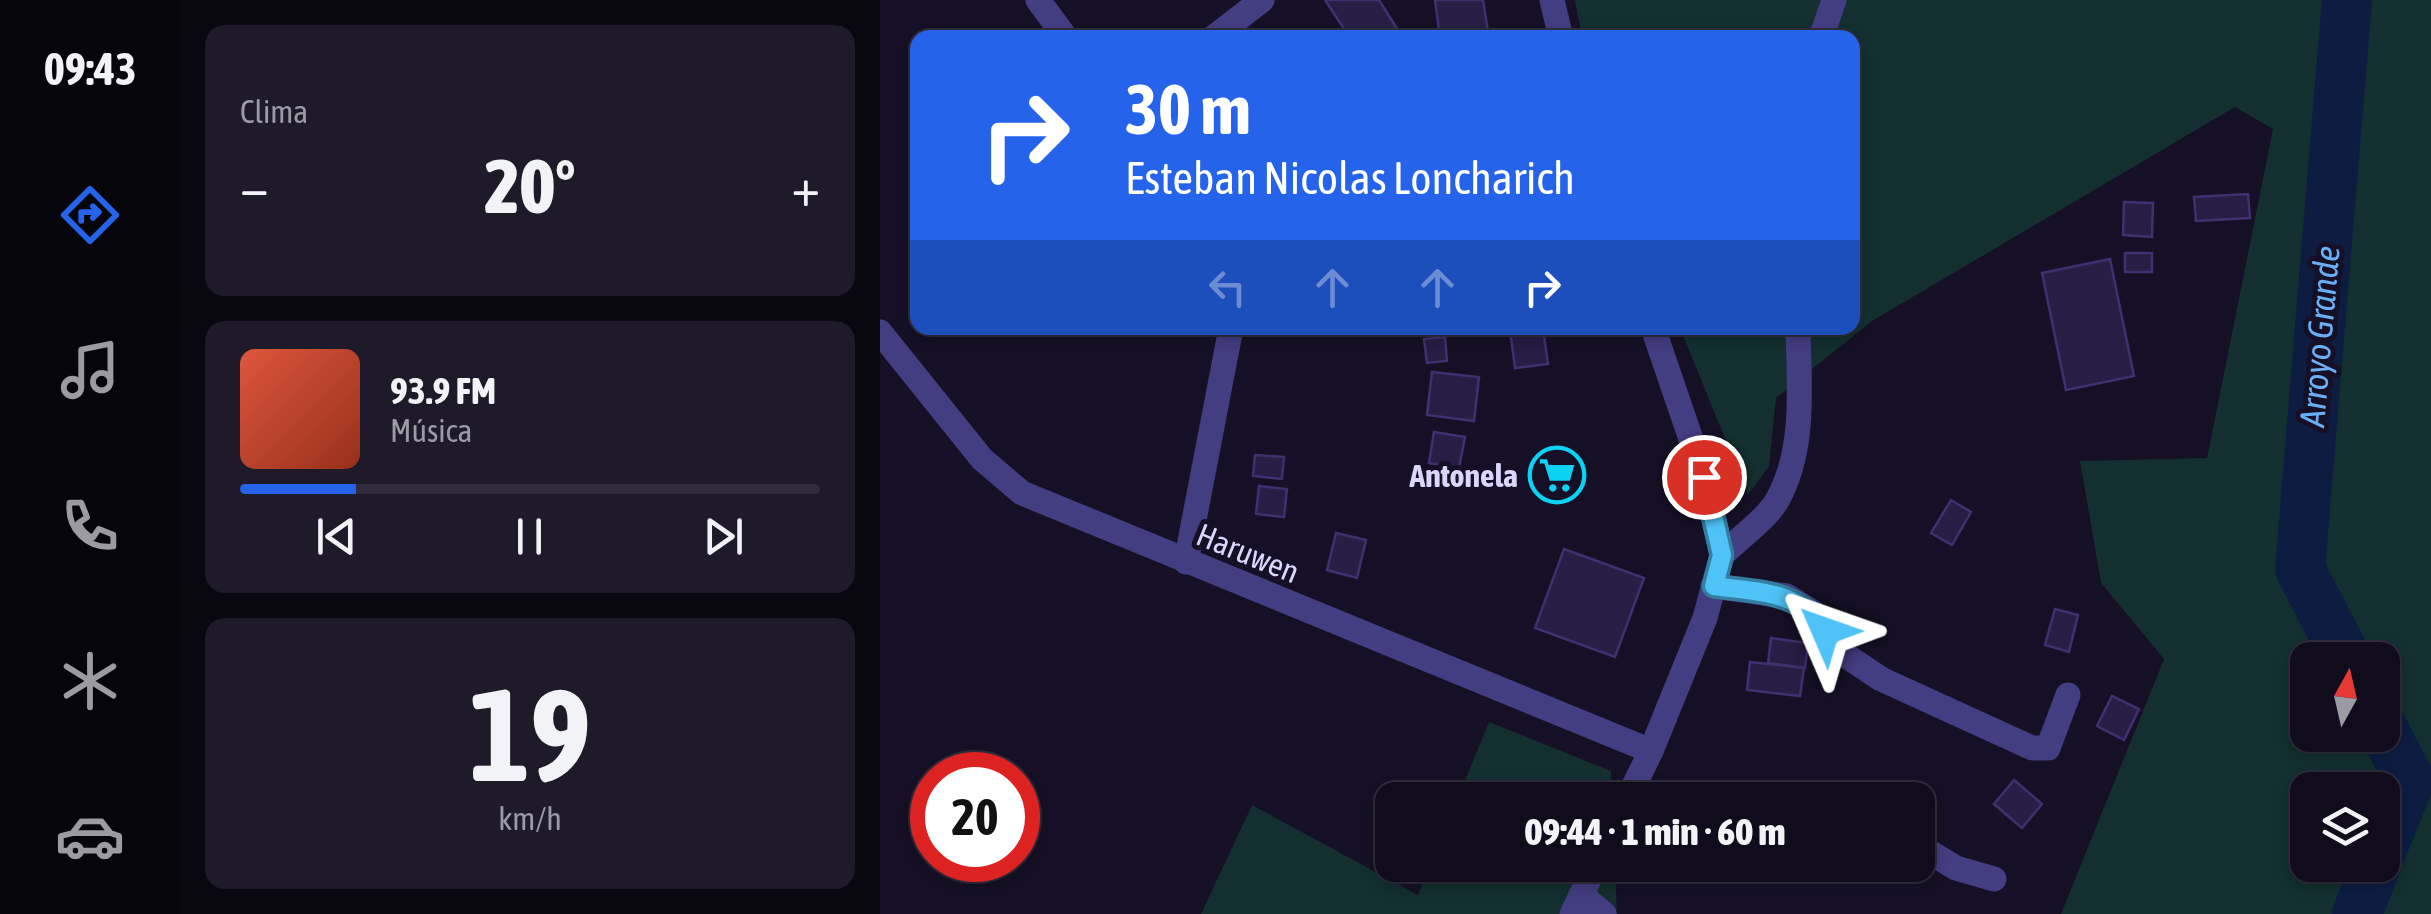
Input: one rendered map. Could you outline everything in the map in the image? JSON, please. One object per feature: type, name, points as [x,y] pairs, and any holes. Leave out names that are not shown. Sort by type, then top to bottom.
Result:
[{"type":"street","points":[[1038,0],[1060,30]]},
{"type":"street","points":[[1223,30],[1262,0]]},
{"type":"street","points":[[1552,0],[1558,30]]},
{"type":"street","points":[[1824,30],[1834,0]]},
{"type":"street","points":[[1186,562],[1230,335]]},
{"type":"street","points":[[1637,782],[1705,618],[1722,555],[1704,477],[1655,335]]},
{"type":"street","points":[[1722,555],[1777,501],[1796,450],[1798,335]]},
{"type":"street","name":"Haruwen","points":[[884,341],[982,459],[1022,493],[1651,752]]},
{"type":"street","points":[[1714,586],[1787,596],[1814,613],[1836,648],[1881,679],[2032,748],[2048,748],[2068,695]]},
{"type":"street","points":[[1935,855],[1956,868],[1994,880]]},
{"type":"street","points":[[1588,882],[1577,905],[1604,914]]},
{"type":"green space","points":[[1575,0],[2431,0],[2431,914],[2061,914],[2164,659],[2101,583],[2080,461],[2207,458],[2273,129],[2235,107],[1860,331],[1860,30],[1581,30]]},
{"type":"green space","points":[[1683,335],[1855,335],[1776,398],[1769,466],[1748,495]]},
{"type":"green space","points":[[1489,722],[1611,771],[1611,782],[1464,782]]},
{"type":"green space","points":[[1252,805],[1375,872],[1375,882],[1394,882],[1418,895],[1423,882],[1616,882],[1617,914],[1201,914]]},
{"type":"building","points":[[1325,0],[1379,0],[1398,30],[1345,30]]},
{"type":"building","points":[[1435,0],[1483,0],[1488,30],[1439,30]]},
{"type":"building","points":[[2248,194],[2250,218],[2196,221],[2194,197]]},
{"type":"building","points":[[2124,202],[2153,203],[2152,237],[2123,235]]},
{"type":"building","points":[[2125,253],[2152,253],[2152,272],[2125,272]]},
{"type":"building","points":[[2110,259],[2134,376],[2066,390],[2042,273]]},
{"type":"building","points":[[1511,335],[1544,335],[1548,364],[1515,368]]},
{"type":"building","points":[[1445,337],[1447,361],[1427,363],[1424,339]]},
{"type":"building","points":[[1432,372],[1479,377],[1474,421],[1427,415]]},
{"type":"building","points":[[1434,432],[1465,437],[1459,468],[1429,463]]},
{"type":"building","points":[[1255,455],[1284,457],[1282,479],[1253,476]]},
{"type":"building","points":[[1259,486],[1287,489],[1284,517],[1256,514]]},
{"type":"building","points":[[1951,500],[1971,512],[1952,545],[1931,533]]},
{"type":"building","points":[[1336,533],[1366,540],[1357,578],[1327,570]]},
{"type":"building","points":[[1564,549],[1644,578],[1615,657],[1535,628]]},
{"type":"building","points":[[2055,609],[2078,615],[2069,652],[2045,645]]},
{"type":"building","points":[[1771,638],[1808,643],[1805,668],[1768,663]]},
{"type":"building","points":[[1750,662],[1804,668],[1800,696],[1747,690]]},
{"type":"building","points":[[2112,696],[2139,709],[2124,740],[2097,726]]},
{"type":"building","points":[[2014,780],[2042,804],[2022,828],[1994,804]]},
{"type":"waterway","name":"Arroyo Grande","points":[[2338,642],[2300,569],[2347,0]]},
{"type":"waterway","name":"Arroyo Grande","points":[[2395,752],[2410,780],[2400,805]]},
{"type":"waterway","name":"Arroyo Grande","points":[[2357,914],[2369,882]]},
{"type":"place","name":"Antonela","points":[[1557,475]]},
{"type":"route","points":[[1704,477],[1722,555],[1714,586],[1787,596],[1814,613],[1825,631]]}]
